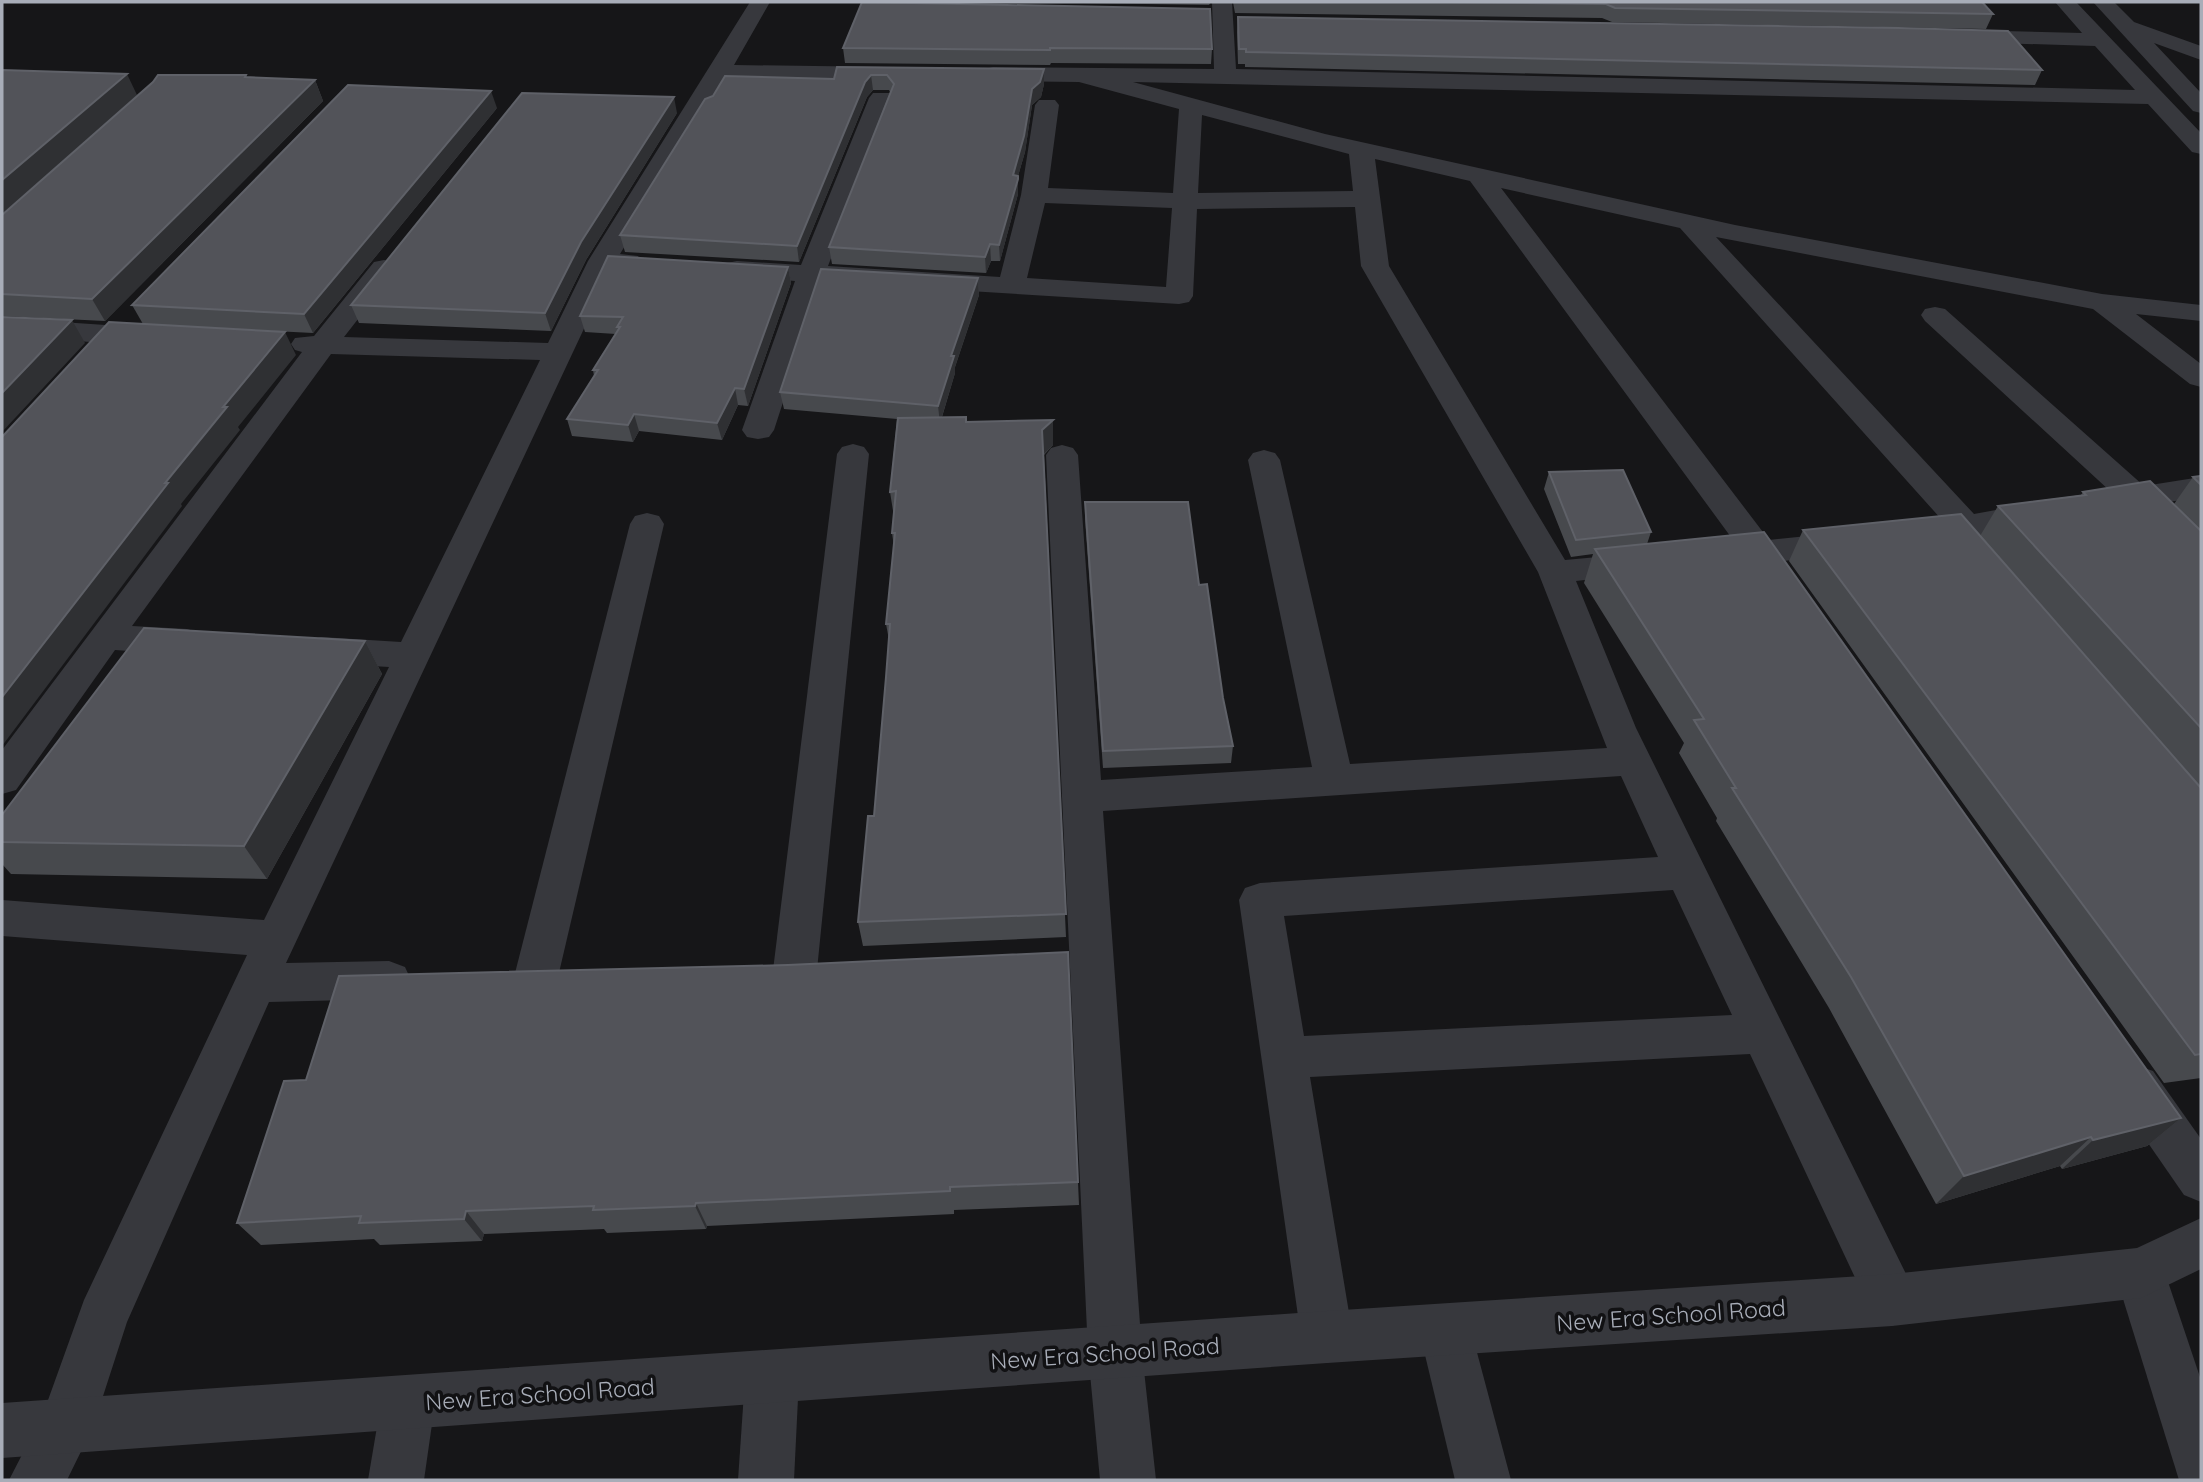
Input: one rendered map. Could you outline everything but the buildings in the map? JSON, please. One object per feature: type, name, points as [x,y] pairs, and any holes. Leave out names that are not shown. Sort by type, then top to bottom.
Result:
[{"type":"street","points":[[752,2],[760,2]]},
{"type":"street","points":[[37,1480],[66,1427],[102,1318],[255,983],[602,261],[760,2]]},
{"type":"street","points":[[2103,2],[2201,106]]},
{"type":"street","points":[[2072,9],[2201,53]]},
{"type":"street","points":[[2072,9],[2201,147]]},
{"type":"street","points":[[1195,14],[1223,13],[1250,23]]},
{"type":"street","points":[[1223,13],[1226,76]]},
{"type":"street","points":[[1948,36],[2100,40]]},
{"type":"street","points":[[2173,43],[2201,38]]},
{"type":"street","points":[[1618,64],[1627,86]]},
{"type":"street","points":[[719,72],[914,74]]},
{"type":"street","points":[[970,74],[1226,76],[2152,97]]},
{"type":"street","points":[[1081,75],[1361,149],[1688,222],[2102,302],[2201,313]]},
{"type":"street","points":[[758,430],[811,274],[881,98]]},
{"type":"street","points":[[1012,286],[1034,195],[1047,105]]},
{"type":"street","points":[[714,268],[1179,296],[1191,105]]},
{"type":"street","points":[[1361,149],[1376,266],[1555,572],[1632,761],[1892,1300]]},
{"type":"street","points":[[1479,176],[1793,598]]},
{"type":"street","points":[[1034,195],[1185,201],[1367,199]]},
{"type":"street","points":[[1688,222],[1960,528],[1980,562]]},
{"type":"street","points":[[2,779],[322,345],[400,248]]},
{"type":"street","points":[[602,261],[658,264]]},
{"type":"street","points":[[2102,302],[2201,378]]},
{"type":"street","points":[[1935,315],[2137,497],[2201,561]]},
{"type":"street","points":[[84,365],[122,325]]},
{"type":"street","points":[[2,327],[122,325],[178,338]]},
{"type":"street","points":[[283,343],[558,352]]},
{"type":"street","points":[[795,969],[853,454]]},
{"type":"street","points":[[1062,455],[1082,797],[1071,958],[1128,1480]]},
{"type":"street","points":[[1264,460],[1334,780]]},
{"type":"street","points":[[1555,572],[1761,552],[1960,528],[2201,487]]},
{"type":"street","points":[[536,977],[647,524]]},
{"type":"street","points":[[105,637],[216,644]]},
{"type":"street","points":[[285,648],[411,655]]},
{"type":"street","points":[[1082,797],[1632,761]]},
{"type":"street","points":[[1327,1337],[1260,900],[1686,872]]},
{"type":"street","points":[[2,918],[276,939]]},
{"type":"street","points":[[255,983],[429,979]]},
{"type":"street","points":[[1284,1058],[1763,1033]]},
{"type":"street","points":[[2113,1054],[2201,1179]]},
{"type":"street","name":"New Era School Road","points":[[2,1430],[1892,1300],[2141,1273],[2201,1243]]},
{"type":"street","points":[[2141,1273],[2201,1465]]},
{"type":"street","points":[[1445,1330],[1483,1480]]},
{"type":"street","points":[[766,1480],[772,1378]]},
{"type":"street","points":[[396,1480],[408,1403]]}]
